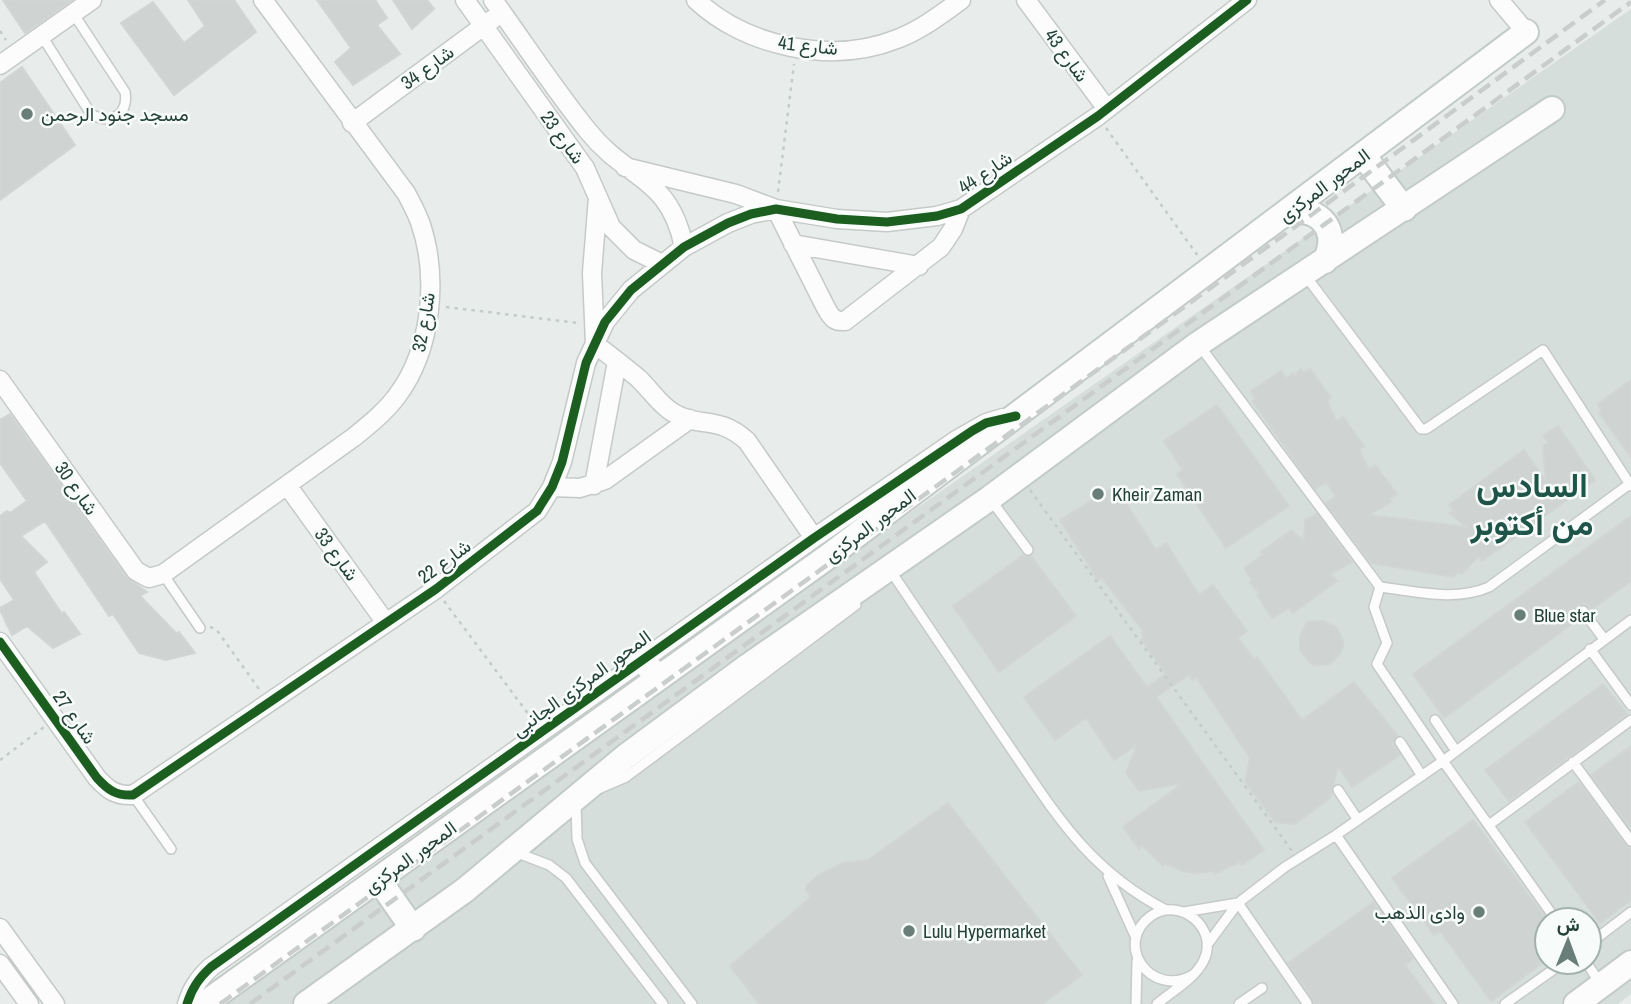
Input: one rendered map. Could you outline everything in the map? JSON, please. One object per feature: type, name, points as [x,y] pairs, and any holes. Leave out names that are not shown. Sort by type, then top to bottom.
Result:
[{"type":"main road","name":"المحور المركزى","points":[[204,1004],[379,880],[650,669],[826,558],[1525,32]]},
{"type":"main road","points":[[306,1004],[413,929],[706,697],[889,576],[1198,344],[1552,109]]},
{"type":"main road","points":[[1363,155],[1404,208]]},
{"type":"main road","points":[[1288,212],[1308,211],[1325,223],[1331,242],[1315,268]]},
{"type":"main road","points":[[379,880],[413,929]]},
{"type":"main road","points":[[1576,1004],[1631,963]]},
{"type":"street","points":[[0,65],[92,0]]},
{"type":"street","name":"شارع 32","points":[[163,574],[370,424],[397,396],[423,343],[428,304],[428,251],[420,221],[406,193],[263,0]]},
{"type":"street","name":"شارع 23","points":[[465,0],[585,168],[611,227],[621,240],[634,250],[662,264]]},
{"type":"street","name":"شارع 41","points":[[696,0],[735,28],[765,40],[841,50],[895,40],[925,26],[961,0]]},
{"type":"street","name":"شارع 43","points":[[1026,0],[1103,113]]},
{"type":"street","name":"شارع 44","points":[[662,264],[684,247],[728,223],[751,214],[776,209],[837,219],[887,222],[937,216],[961,209],[1103,113],[1247,0]]},
{"type":"street","points":[[1499,0],[1525,32]]},
{"type":"street","name":"شارع 34","points":[[352,123],[483,26],[497,6]]},
{"type":"street","name":"شارع 23","points":[[497,6],[587,130],[625,167],[644,177],[659,191],[680,227],[684,247]]},
{"type":"street","points":[[625,167],[736,194],[776,209],[831,318],[838,321],[845,321],[941,247],[953,229],[961,209]]},
{"type":"street","points":[[598,197],[592,273],[594,344],[637,377],[662,405],[675,414],[721,423],[735,430],[747,441],[814,538]]},
{"type":"street","points":[[793,244],[919,266]]},
{"type":"street","name":"شارع 22","points":[[133,795],[436,589],[537,511],[552,487],[562,462],[580,385],[594,344],[605,322],[631,290],[662,264]]},
{"type":"street","points":[[594,485],[617,362]]},
{"type":"street","name":"شارع 30","points":[[0,380],[136,571],[149,578],[163,574]]},
{"type":"street","name":"المحور المركزى الجانبى","points":[[187,1004],[192,989],[211,967],[542,733],[650,669],[814,538],[965,435],[986,423],[1016,416]]},
{"type":"street","points":[[552,487],[580,488],[605,480],[690,419]]},
{"type":"street","name":"شارع 33","points":[[287,485],[386,623]]},
{"type":"street","name":"شارع 27","points":[[0,642],[102,783],[120,796],[133,795]]},
{"type":"street","points":[[0,928],[55,1004]]},
{"type":"street","points":[[0,964],[29,1004]]},
{"type":"lane","points":[[42,36],[92,114],[99,119],[117,117],[124,110],[125,92],[73,13]]},
{"type":"lane","points":[[1198,344],[1380,587],[1455,595],[1478,592],[1489,587],[1631,484],[1543,350],[1426,429],[1421,429],[1315,268]]},
{"type":"lane","points":[[990,498],[1027,550]]},
{"type":"lane","points":[[163,574],[200,628]]},
{"type":"lane","points":[[889,576],[1059,819],[1105,871],[1134,893],[1166,911]]},
{"type":"lane","points":[[1380,587],[1374,607],[1387,643],[1377,664],[1546,906]]},
{"type":"lane","points":[[692,1004],[585,863],[578,839],[579,795],[608,787],[626,777],[861,602]]},
{"type":"lane","points":[[1583,611],[1604,639]]},
{"type":"lane","points":[[1157,1004],[1193,975],[1204,961],[1208,945],[1238,903],[1443,761],[1631,620]]},
{"type":"lane","points":[[1590,649],[1631,705]]},
{"type":"lane","points":[[1435,720],[1456,751]]},
{"type":"lane","points":[[1489,825],[1631,720]]},
{"type":"lane","points":[[1400,742],[1422,776]]},
{"type":"lane","points":[[1573,762],[1631,841]]},
{"type":"lane","points":[[1338,790],[1358,820]]},
{"type":"lane","points":[[133,795],[171,849]]},
{"type":"lane","points":[[1336,835],[1453,1004]]},
{"type":"lane","points":[[513,851],[550,865],[566,878],[663,1004]]},
{"type":"lane","points":[[1105,871],[1136,939],[1136,1004]]},
{"type":"lane","points":[[1136,939],[1150,917],[1166,911],[1183,912],[1238,903]]},
{"type":"lane","points":[[1238,903],[1307,1003]]},
{"type":"lane","points":[[1183,912],[1191,915],[1203,928],[1208,945]]},
{"type":"lane","points":[[1603,933],[1631,912]]},
{"type":"lane","points":[[1137,956],[1146,971],[1160,980],[1177,981],[1193,975]]},
{"type":"lane","points":[[1505,1004],[1544,976]]},
{"type":"lane","points":[[1595,976],[1601,985]]},
{"type":"lane","points":[[1239,1004],[1262,988]]},
{"type":"path","points":[[776,209],[796,46]]},
{"type":"path","points":[[1103,113],[1209,270]]},
{"type":"path","points":[[428,304],[593,325]]},
{"type":"path","points":[[1020,477],[1297,860]]},
{"type":"path","points":[[436,589],[542,733]]},
{"type":"path","points":[[200,628],[216,629],[269,703]]},
{"type":"path","points":[[0,760],[55,719]]},
{"type":"shaded area","points":[[1631,9],[1631,994],[1618,1004],[225,1004],[844,559]]},
{"type":"building","points":[[3,0],[72,0],[25,33]]},
{"type":"building","points":[[188,0],[234,0],[256,32],[174,95],[121,23],[153,2],[184,43],[205,26]]},
{"type":"building","points":[[317,0],[375,0],[387,18],[377,25],[400,54],[353,85],[335,62],[351,48]]},
{"type":"building","points":[[393,0],[427,0],[434,9],[412,29]]},
{"type":"building","name":"مسجد جنود الرحمن","points":[[22,67],[75,145],[0,200],[0,83]]},
{"type":"building","points":[[1301,369],[1303,373],[1310,369],[1331,398],[1327,400],[1336,421],[1343,417],[1364,446],[1359,449],[1369,470],[1375,465],[1397,494],[1389,499],[1391,502],[1369,515],[1467,527],[1449,513],[1454,511],[1449,505],[1524,450],[1546,482],[1543,446],[1548,443],[1543,436],[1558,426],[1595,480],[1482,561],[1478,556],[1462,574],[1458,572],[1453,577],[1371,563],[1326,503],[1336,496],[1326,482],[1315,489],[1252,401],[1255,399],[1251,391],[1281,371],[1286,379],[1293,373],[1295,376]]},
{"type":"building","points":[[1631,380],[1631,457],[1599,413],[1602,411],[1598,404]]},
{"type":"building","points":[[1217,405],[1289,506],[1226,548],[1177,474],[1183,470],[1164,441]]},
{"type":"building","points":[[10,414],[127,578],[147,592],[140,596],[177,634],[179,632],[195,653],[166,660],[139,653],[113,614],[109,616],[45,521],[21,536],[47,562],[34,572],[62,614],[64,612],[80,634],[53,648],[27,626],[12,635],[0,610],[14,600],[0,579],[0,516],[7,511],[10,513],[27,501],[0,463],[0,420]]},
{"type":"building","points":[[1115,486],[1156,550],[1166,543],[1199,595],[1213,585],[1247,631],[1238,638],[1254,659],[1257,657],[1302,720],[1354,682],[1398,736],[1393,743],[1400,755],[1352,787],[1338,766],[1330,798],[1295,824],[1275,822],[1245,782],[1250,758],[1196,677],[1192,680],[1189,675],[1156,697],[1264,850],[1242,865],[1240,862],[1214,874],[1213,871],[1182,871],[1164,863],[1163,866],[1142,845],[1139,849],[1123,827],[1183,783],[1139,791],[1126,773],[1137,745],[1114,760],[1086,718],[1055,740],[1024,697],[1110,636],[1147,687],[1166,674],[1142,640],[1144,632],[1102,578],[1098,580],[1060,520]]},
{"type":"building","points":[[1317,514],[1352,562],[1331,574],[1337,581],[1293,613],[1289,608],[1272,618],[1244,568],[1291,530],[1304,541],[1305,520]]},
{"type":"building","name":"Blue star","points":[[1631,516],[1631,581],[1591,610],[1585,604],[1579,605],[1576,611],[1580,618],[1444,718],[1413,674]]},
{"type":"building","points":[[1023,555],[1031,556],[1076,616],[999,672],[953,606]]},
{"type":"building","points":[[1323,621],[1336,627],[1343,640],[1343,647],[1330,664],[1315,665],[1309,662],[1300,650],[1300,636],[1307,622]]},
{"type":"building","points":[[1603,684],[1627,714],[1509,801],[1485,770]]},
{"type":"building","points":[[1631,746],[1631,829],[1591,775]]},
{"type":"building","points":[[1580,783],[1625,845],[1631,848],[1631,900],[1603,921],[1603,906],[1587,906],[1525,822]]},
{"type":"building","name":"Lulu Hypermarket","points":[[948,803],[1082,975],[1042,1004],[759,1004],[730,966],[811,897],[806,890],[807,885],[817,876],[843,863],[868,860]]},
{"type":"building","points":[[1473,820],[1537,906],[1533,906],[1533,970],[1491,1001],[1440,931],[1434,935],[1392,878]]},
{"type":"building","points":[[1374,902],[1413,959],[1405,965],[1434,1004],[1314,1004],[1288,963]]},
{"type":"railway","points":[[220,1004],[1605,0]]},
{"type":"railway","points":[[250,1004],[1631,2]]},
{"type":"cycle path","points":[[0,642],[97,778],[113,791],[133,795],[436,589],[537,511],[552,487],[562,462],[586,363],[605,322],[631,290],[684,247],[728,223],[751,214],[776,209],[837,219],[887,222],[937,216],[961,209],[1098,116],[1247,0]]},
{"type":"cycle path","points":[[187,1004],[196,984],[211,967],[814,538],[972,431],[986,423],[1016,416]]},
{"type":"place","name":"مسجد جنود الرحمن","points":[[27,114]]},
{"type":"place","name":"Kheir Zaman","points":[[1098,494]]},
{"type":"place","name":"Blue star","points":[[1520,615]]},
{"type":"place","name":"وادى الذهب","points":[[1479,912]]},
{"type":"place","name":"Lulu Hypermarket","points":[[909,931]]},
{"type":"district","name":"السادس من أكتوبر","points":[[1532,504]]}]
